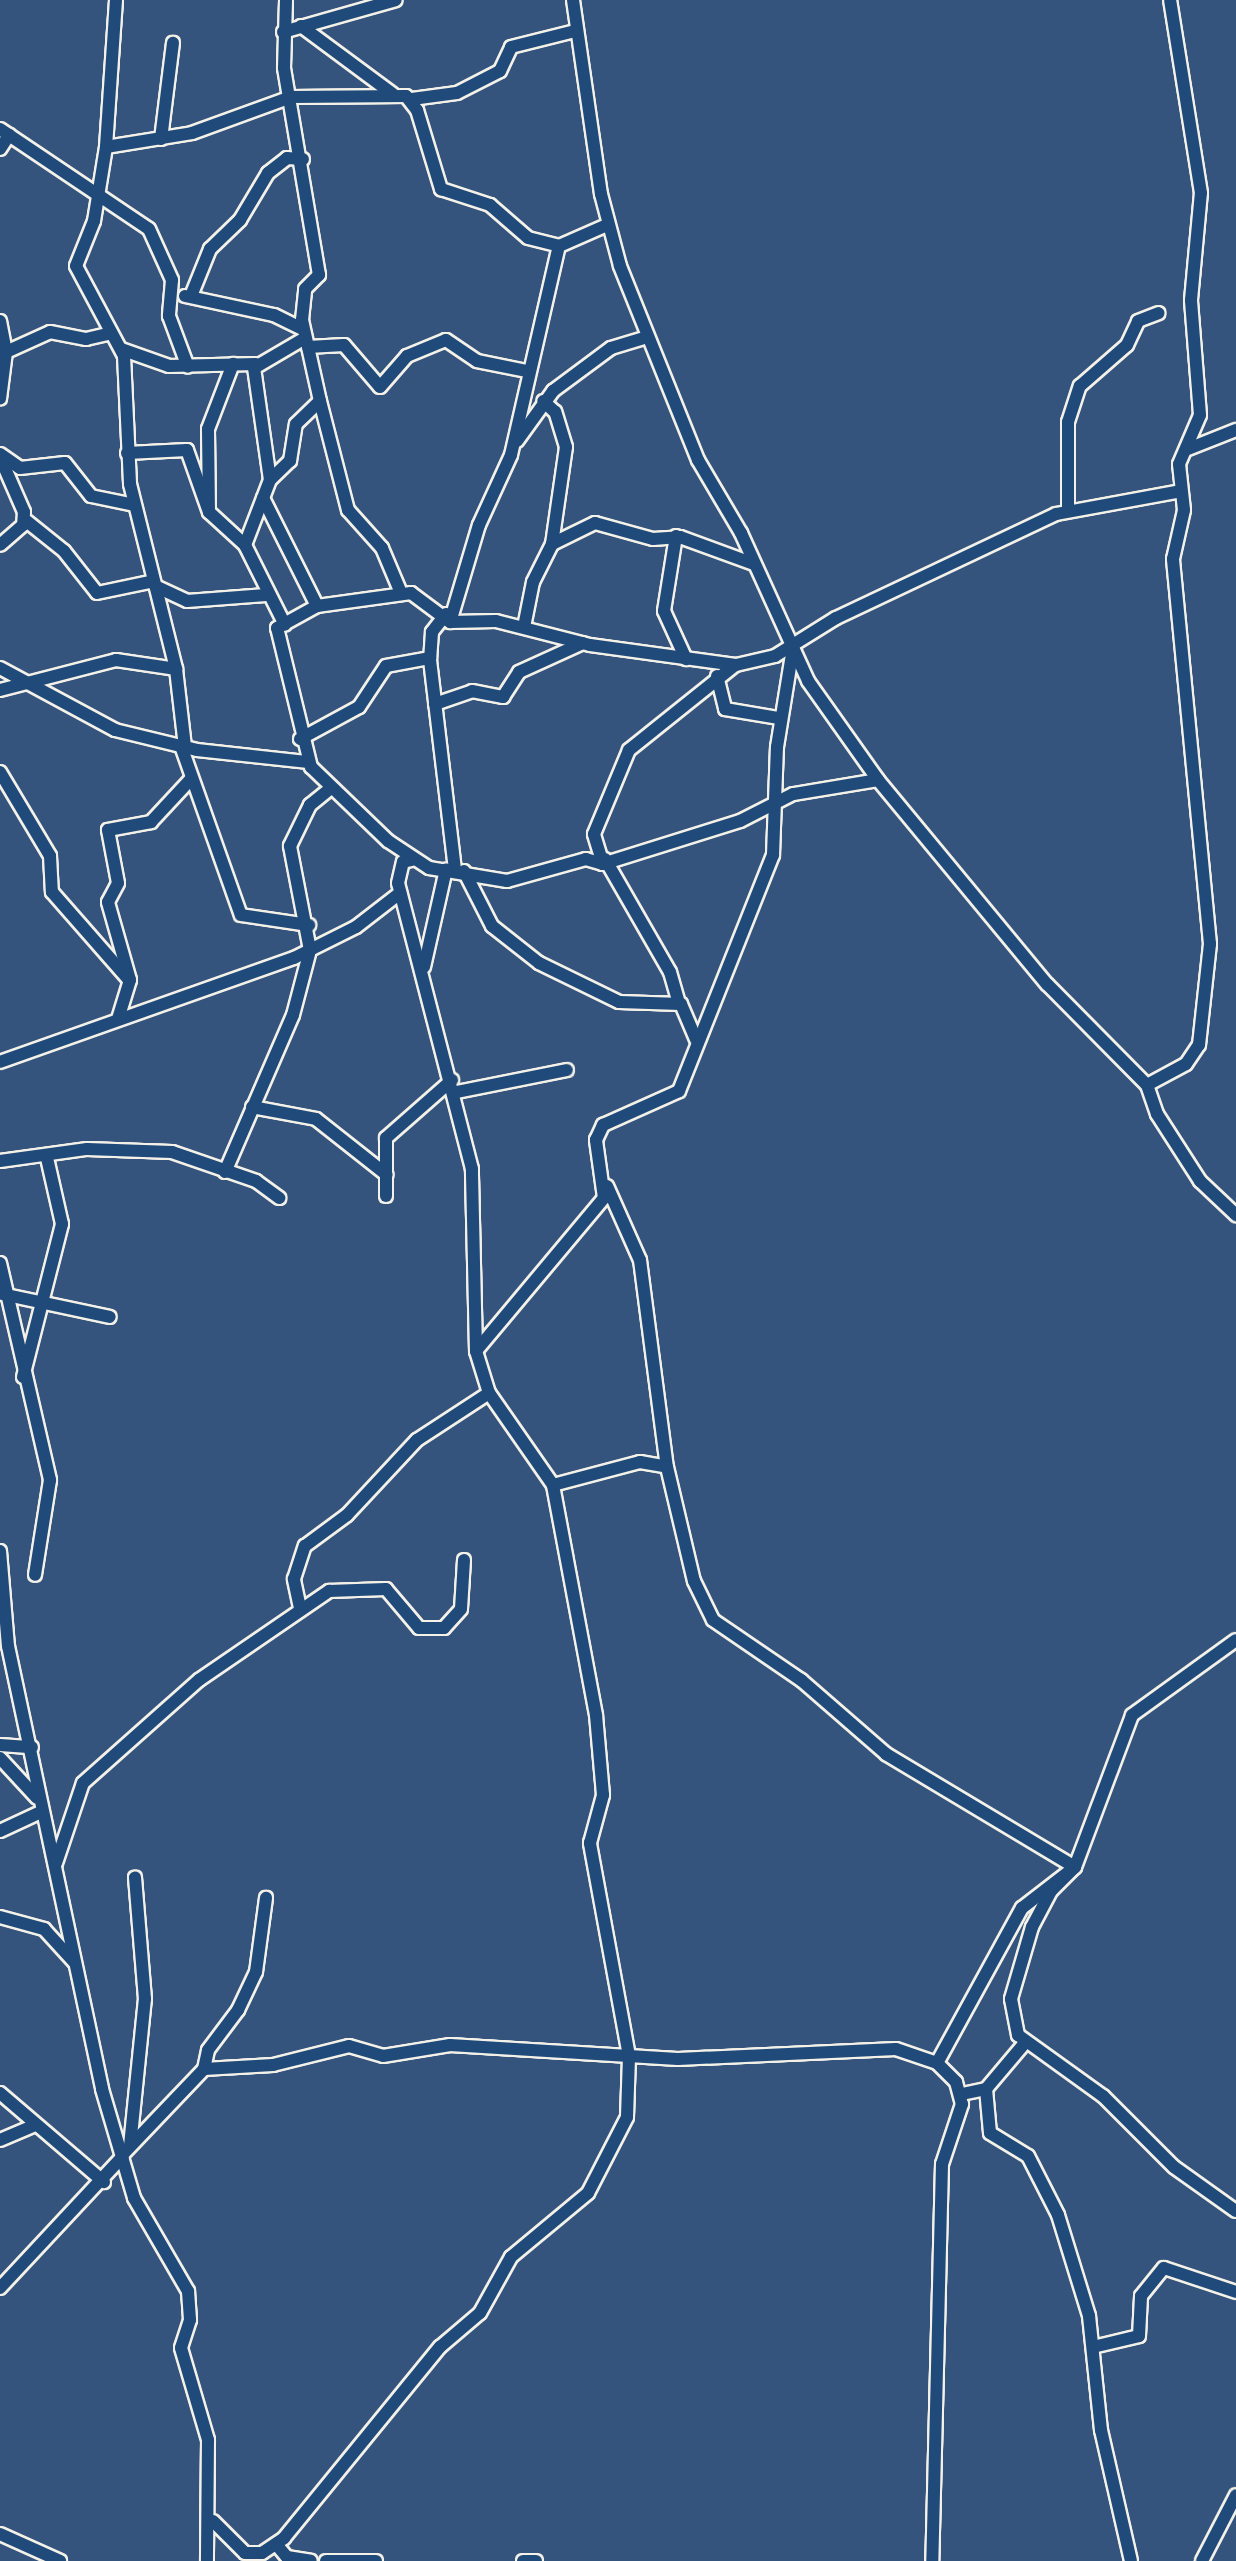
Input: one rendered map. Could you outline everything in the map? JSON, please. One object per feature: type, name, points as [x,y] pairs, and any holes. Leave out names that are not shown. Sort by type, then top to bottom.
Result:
[{"type":"street","points":[[116,0],[106,147],[97,197],[76,266],[121,349],[127,453],[134,505],[176,669],[183,746],[191,779],[241,915],[309,925]]},
{"type":"street","points":[[286,0],[283,32],[319,275],[305,289],[305,338],[348,510],[382,548],[401,593]]},
{"type":"street","points":[[283,32],[396,0]]},
{"type":"street","points":[[573,0],[575,31],[607,225],[647,337],[698,460],[754,564],[808,681],[878,780],[1047,984],[1147,1085],[1200,1181],[1236,1215]]},
{"type":"street","points":[[1147,1085],[1186,1064],[1199,1045],[1209,968],[1193,720],[1173,559],[1181,491],[1179,464],[1200,415],[1191,300],[1201,193],[1170,0]]},
{"type":"street","points":[[301,26],[393,94]]},
{"type":"street","points":[[106,147],[161,139],[291,97],[393,94],[412,99],[457,93],[500,71],[511,47],[575,31]]},
{"type":"street","points":[[161,139],[173,43]]},
{"type":"street","points":[[412,99],[441,189],[490,205],[528,238],[559,246],[607,225]]},
{"type":"street","points":[[0,149],[5,132],[97,197],[145,223],[174,292],[169,316],[188,367]]},
{"type":"street","points":[[191,296],[210,249],[240,220],[268,173],[287,158],[303,159]]},
{"type":"street","points":[[511,455],[526,371],[559,246]]},
{"type":"street","points":[[174,292],[305,338],[344,345],[380,387],[407,356],[446,340],[477,361],[526,371]]},
{"type":"street","points":[[1068,509],[1068,422],[1080,386],[1127,345],[1138,321],[1159,313]]},
{"type":"street","points":[[0,321],[6,352],[0,399]]},
{"type":"street","points":[[6,352],[50,332],[86,339],[111,333]]},
{"type":"street","points":[[423,971],[455,870],[430,658],[432,632],[448,618],[479,525],[511,455],[543,401],[611,348],[647,337]]},
{"type":"street","points":[[121,349],[188,367],[256,364],[305,338]]},
{"type":"street","points":[[209,512],[208,429],[233,364]]},
{"type":"street","points":[[245,545],[270,480],[256,364]]},
{"type":"street","points":[[270,480],[288,465],[298,419],[320,401]]},
{"type":"street","points":[[524,627],[533,582],[552,544],[566,447],[555,412],[543,401]]},
{"type":"street","points":[[1188,449],[1236,430]]},
{"type":"street","points":[[127,453],[184,448],[209,512],[245,545],[266,595],[285,625]]},
{"type":"street","points":[[0,455],[20,468],[65,463],[91,496],[134,505]]},
{"type":"street","points":[[0,455],[24,519],[64,551],[97,593],[155,584],[187,601],[266,595]]},
{"type":"street","points":[[696,1040],[679,1003],[670,972],[604,861],[594,834],[629,750],[717,676],[736,665],[793,647],[836,618],[1068,509],[1181,491]]},
{"type":"street","points":[[263,498],[317,606]]},
{"type":"street","points":[[0,545],[24,519]]},
{"type":"street","points":[[552,544],[588,523],[653,539],[676,536],[754,564]]},
{"type":"street","points":[[676,536],[664,611],[686,659]]},
{"type":"street","points":[[412,860],[330,789],[308,762],[278,651],[277,628],[317,606],[401,593],[419,595],[448,618],[524,627],[583,643],[736,665]]},
{"type":"street","points":[[435,704],[472,691],[503,697],[519,672],[583,643]]},
{"type":"street","points":[[793,647],[779,718],[773,855],[672,1099],[600,1130],[607,1186],[640,1260],[667,1467],[694,1581],[713,1620],[801,1680],[886,1754],[1075,1867]]},
{"type":"street","points":[[300,739],[359,707],[386,666],[430,658]]},
{"type":"street","points":[[0,690],[30,685],[116,660],[176,669]]},
{"type":"street","points":[[0,668],[103,726],[183,746],[308,762]]},
{"type":"street","points":[[717,676],[725,709],[779,718]]},
{"type":"street","points":[[0,772],[50,856],[52,892],[130,980]]},
{"type":"street","points":[[118,1019],[130,980],[108,902],[118,883],[108,830],[151,822],[191,779]]},
{"type":"street","points":[[213,2521],[245,2553],[259,2557],[276,2544],[440,2347],[480,2313],[511,2257],[558,2223],[598,2179],[626,2127],[629,2056],[590,1843],[603,1795],[598,1730],[553,1485],[489,1393],[476,1351],[474,1186],[454,1086],[400,893],[403,862],[412,860],[507,881],[586,859],[604,861],[663,848],[776,806],[793,794],[878,780]]},
{"type":"street","points":[[225,1172],[293,1015],[310,950],[309,925],[289,857],[310,805],[330,789]]},
{"type":"street","points":[[455,870],[492,926],[548,969],[619,1002],[679,1003]]},
{"type":"street","points":[[0,1062],[310,950],[356,927],[400,893]]},
{"type":"street","points":[[386,1196],[386,1138],[454,1086],[567,1070]]},
{"type":"street","points":[[252,1107],[316,1119],[387,1175]]},
{"type":"street","points":[[0,1161],[47,1158],[78,1149],[158,1150],[225,1172],[279,1198]]},
{"type":"street","points":[[23,1377],[45,1298],[62,1216],[47,1158]]},
{"type":"street","points":[[476,1351],[607,1186]]},
{"type":"street","points":[[0,1263],[2,1294],[50,1480],[35,1575]]},
{"type":"street","points":[[2,1294],[45,1298],[74,1314],[110,1317]]},
{"type":"street","points":[[300,1608],[294,1579],[305,1546],[347,1515],[417,1440],[489,1393]]},
{"type":"street","points":[[553,1485],[640,1462],[667,1467]]},
{"type":"street","points":[[0,1551],[8,1646],[32,1747],[37,1798],[56,1863],[102,2089],[126,2152],[134,2198],[188,2291],[182,2357],[208,2440],[213,2521],[207,2561]]},
{"type":"street","points":[[56,1863],[83,1783],[199,1680],[329,1591],[386,1589],[419,1628],[444,1628],[461,1609],[464,1560]]},
{"type":"street","points":[[1236,1640],[1132,1715],[1075,1867],[1040,1908],[1014,1987],[1012,2016],[1024,2044],[1103,2096],[1174,2167],[1236,2211]]},
{"type":"street","points":[[0,1745],[32,1747]]},
{"type":"street","points":[[0,1758],[37,1798]]},
{"type":"street","points":[[0,1831],[41,1812]]},
{"type":"street","points":[[937,2063],[1022,1908],[1075,1867]]},
{"type":"street","points":[[126,2152],[145,1999],[135,1877]]},
{"type":"street","points":[[0,2288],[104,2182],[126,2152],[204,2069],[208,2050],[254,1978],[266,1898]]},
{"type":"street","points":[[0,1917],[44,1929],[75,1963]]},
{"type":"street","points":[[962,2094],[986,2089],[1024,2044]]},
{"type":"street","points":[[204,2069],[273,2065],[349,2046],[376,2056],[441,2045],[744,2059],[794,2049],[853,2055],[896,2049],[937,2063],[962,2094]]},
{"type":"street","points":[[986,2089],[990,2133],[1028,2156],[1058,2215],[1093,2347],[1101,2430],[1131,2561]]},
{"type":"street","points":[[0,2093],[104,2182]]},
{"type":"street","points":[[932,2561],[942,2164],[962,2094]]},
{"type":"street","points":[[0,2140],[36,2125]]},
{"type":"street","points":[[1093,2347],[1139,2336],[1141,2296],[1164,2268],[1236,2292]]},
{"type":"street","points":[[1202,2561],[1236,2495]]},
{"type":"street","points":[[0,2534],[60,2561]]},
{"type":"street","points":[[276,2544],[287,2557],[311,2561]]},
{"type":"street","points":[[326,2561],[376,2561]]},
{"type":"street","points":[[523,2561],[536,2561]]}]
